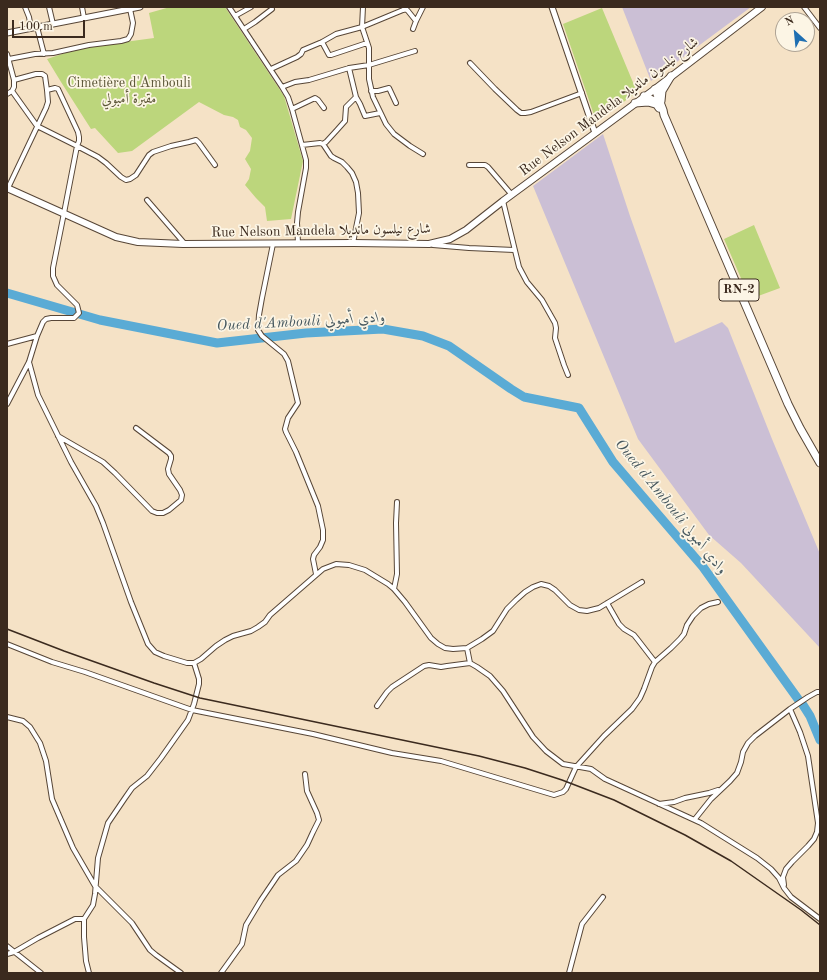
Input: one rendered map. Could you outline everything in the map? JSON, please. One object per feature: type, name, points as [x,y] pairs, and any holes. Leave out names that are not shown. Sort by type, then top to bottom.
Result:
[{"type":"highway","points":[[660,106],[662,91],[670,76]]},
{"type":"highway","name":"RN-2","points":[[655,89],[660,106],[788,404],[820,463]]},
{"type":"highway","points":[[644,96],[656,102],[660,106]]},
{"type":"highway","points":[[635,103],[643,102],[660,106]]},
{"type":"main road","name":"Rue Nelson Mandela شارع نيلسون مانديلا","points":[[8,188],[116,237],[138,242],[186,244],[429,244],[450,239],[457,236],[655,89],[762,7]]},
{"type":"street","points":[[24,7],[44,54]]},
{"type":"street","points":[[49,7],[53,24]]},
{"type":"street","points":[[82,7],[84,18]]},
{"type":"street","points":[[7,33],[140,7]]},
{"type":"street","points":[[229,7],[271,69],[288,97],[292,109],[306,160],[306,168],[298,212],[298,243]]},
{"type":"street","points":[[235,16],[251,7]]},
{"type":"street","points":[[363,7],[362,27],[369,48],[369,79],[371,91],[380,113],[394,134],[424,154]]},
{"type":"street","points":[[413,29],[423,7]]},
{"type":"street","points":[[552,7],[595,133]]},
{"type":"street","points":[[804,7],[820,28]]},
{"type":"street","points":[[8,59],[64,51],[88,45],[128,39],[131,34],[133,23],[130,9]]},
{"type":"street","points":[[244,29],[272,9]]},
{"type":"street","points":[[271,69],[297,58],[303,50],[336,34],[362,27],[406,9],[416,21]]},
{"type":"street","points":[[322,42],[329,55],[367,43]]},
{"type":"street","points":[[282,87],[295,82],[309,80],[416,51]]},
{"type":"street","points":[[7,54],[14,80],[14,87],[12,91],[7,94]]},
{"type":"street","points":[[470,63],[521,113],[531,112],[582,93]]},
{"type":"street","points":[[349,68],[356,97],[364,116],[380,113]]},
{"type":"street","points":[[8,188],[48,102],[48,90],[45,76],[42,74],[36,74],[14,80]]},
{"type":"street","points":[[7,404],[29,362],[43,322],[46,319],[51,318],[74,318],[79,313],[76,305],[57,285],[53,276],[53,268],[79,137],[58,90],[55,88],[48,90]]},
{"type":"street","points":[[371,91],[378,91],[388,88],[396,102]]},
{"type":"street","points":[[12,91],[37,126],[98,157],[126,180],[136,175],[149,155],[154,152],[196,140],[215,165]]},
{"type":"street","points":[[302,145],[323,144],[326,142],[345,121],[346,107],[356,97]]},
{"type":"street","points":[[292,109],[315,98],[324,108]]},
{"type":"street","points":[[323,144],[331,156],[342,162],[347,167],[352,173],[356,182],[359,213],[353,243]]},
{"type":"street","points":[[469,165],[485,165],[488,167],[512,195]]},
{"type":"street","points":[[147,200],[186,244]]},
{"type":"street","points":[[503,201],[519,267],[527,282],[542,300],[555,323],[555,338],[568,375]]},
{"type":"street","points":[[273,244],[260,307],[258,330],[262,336],[284,354],[288,361],[298,403],[288,418],[285,429],[318,506],[323,530],[323,540],[313,559],[316,574]]},
{"type":"street","points":[[429,244],[468,248],[514,250]]},
{"type":"street","points":[[7,344],[37,336]]},
{"type":"street","points":[[29,362],[38,395],[71,462],[96,506],[130,602],[148,644],[155,652],[164,656],[187,663],[194,663],[225,640],[233,636],[252,631],[258,627],[316,574],[323,569],[336,564],[349,565],[365,570],[388,584],[405,602],[431,638],[446,648],[454,649],[467,648],[482,640],[493,631],[507,610],[525,592],[541,584],[549,586],[555,590],[570,605],[579,610],[588,610],[599,608],[642,582]]},
{"type":"street","points":[[58,435],[103,462],[152,510],[157,513],[163,513],[181,500],[182,495],[169,474],[168,469],[171,456],[136,428]]},
{"type":"street","points":[[394,589],[396,574],[397,502]]},
{"type":"street","points":[[7,644],[52,662],[85,672],[192,710],[327,737],[392,754],[441,761],[554,795],[563,792],[566,789],[576,767],[640,698],[655,662],[680,640],[689,621],[697,611],[709,604],[718,602]]},
{"type":"street","points":[[607,603],[624,629],[634,635],[655,662]]},
{"type":"street","points":[[467,648],[470,662]]},
{"type":"street","points":[[377,706],[392,687],[424,666],[447,666],[470,662],[490,676],[503,691],[533,737],[546,751],[563,764],[591,769],[605,779],[695,819],[757,858],[771,869],[792,897],[820,919]]},
{"type":"street","points":[[89,973],[86,961],[84,919],[93,905],[98,858],[108,823],[124,798],[132,788],[147,776],[188,720],[196,698],[199,684],[194,663]]},
{"type":"street","points":[[695,819],[711,799],[737,773],[743,752],[748,743],[790,709],[808,697],[820,692]]},
{"type":"street","points":[[784,888],[783,877],[786,869],[814,839],[817,832],[818,823],[808,756],[790,709]]},
{"type":"street","points":[[7,717],[23,721],[30,727],[40,743],[46,760],[52,799],[73,848],[95,886],[132,923],[150,950],[181,973]]},
{"type":"street","points":[[221,973],[242,944],[246,925],[261,900],[278,875],[296,861],[314,832],[318,820],[317,813],[307,791],[305,774]]},
{"type":"street","points":[[659,804],[674,802],[720,790]]},
{"type":"street","points":[[569,973],[582,924],[603,897]]},
{"type":"street","points":[[7,954],[14,952],[75,919],[84,919]]},
{"type":"street","points":[[7,946],[42,973]]},
{"type":"shaded area","points":[[622,7],[751,7],[651,81]]},
{"type":"shaded area","points":[[603,134],[675,343],[722,322],[728,328],[820,554],[820,648],[741,563],[709,535],[638,439],[533,186]]},
{"type":"green space","name":"Cimetière d'Ambouli مقبرة أمبولي","points":[[170,7],[225,7],[284,96],[303,161],[291,219],[267,221],[265,207],[245,185],[249,179],[251,169],[245,159],[250,151],[252,138],[246,130],[240,127],[238,120],[224,115],[199,102],[132,151],[118,153],[95,128],[91,129],[47,59],[80,48],[154,38],[149,13]]},
{"type":"green space","points":[[602,8],[637,92],[598,121],[595,118],[563,24]]},
{"type":"green space","points":[[754,225],[780,288],[750,299],[724,239]]},
{"type":"waterway","name":"Oued d'Ambouli وادي أمبولي","points":[[7,293],[100,320],[217,343],[306,333],[383,329],[423,336],[449,346],[524,397],[579,408],[613,462],[703,567],[798,699]]},
{"type":"waterway","name":"Oued d'Ambouli وادي أمبولي","points":[[803,705],[810,716],[820,740]]},
{"type":"railway","points":[[7,629],[64,651],[200,698],[479,756],[525,768],[562,780],[614,800],[685,835],[731,861],[820,925]]}]
